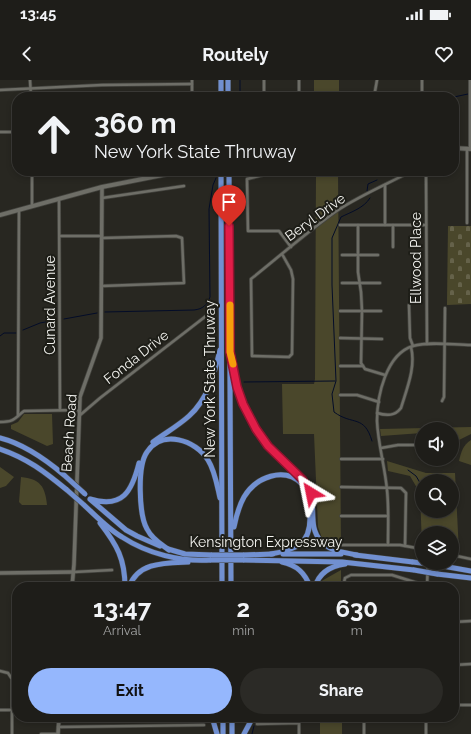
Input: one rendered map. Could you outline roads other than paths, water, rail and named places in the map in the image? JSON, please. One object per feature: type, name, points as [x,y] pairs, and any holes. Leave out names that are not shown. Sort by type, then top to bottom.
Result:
[{"type":"highway","points":[[221,80],[221,92]]},
{"type":"highway","points":[[228,80],[228,92]]},
{"type":"highway","name":"New York State Thruway","points":[[221,582],[222,176]]},
{"type":"highway","name":"New York State Thruway","points":[[229,176],[232,582]]},
{"type":"highway","points":[[90,499],[110,502],[117,500],[129,491],[135,481],[141,456],[147,447],[188,417],[201,402],[212,379],[222,342]]},
{"type":"highway","points":[[230,352],[237,387],[252,422],[268,446],[302,479],[310,489],[313,503],[314,527],[318,538],[331,549],[357,555]]},
{"type":"highway","name":"Kensington Expressway","points":[[0,438],[21,446],[38,455],[64,475],[126,530],[169,550],[210,559]]},
{"type":"highway","points":[[169,550],[150,534],[142,517],[141,467],[144,456],[152,446],[160,441],[173,439],[186,442],[198,449],[206,457],[212,469],[222,506]]},
{"type":"highway","name":"Kensington Expressway","points":[[0,449],[20,456],[32,463],[67,490],[111,529],[134,544],[160,554],[177,558],[210,559],[357,555],[437,565],[471,571]]},
{"type":"highway","points":[[232,533],[244,498],[253,487],[264,479],[275,475],[282,474],[292,476],[302,484],[310,498],[309,532],[303,542],[295,549],[271,557]]},
{"type":"highway","points":[[86,507],[111,537],[121,556],[125,574],[125,582]]},
{"type":"highway","points":[[271,557],[301,570],[308,582]]},
{"type":"highway","name":"Kensington Expressway","points":[[271,557],[352,563],[471,578]]},
{"type":"highway","points":[[131,582],[137,573],[149,566],[210,559]]},
{"type":"highway","points":[[317,582],[329,568],[352,563]]},
{"type":"highway","points":[[213,722],[217,734]]},
{"type":"highway","points":[[223,722],[223,734]]},
{"type":"highway","points":[[232,722],[232,734]]},
{"type":"highway","points":[[244,734],[250,722]]},
{"type":"main road","points":[[0,215],[60,200],[102,187],[158,176]]},
{"type":"street","points":[[30,80],[30,92]]},
{"type":"street","points":[[145,84],[146,80]]},
{"type":"street","points":[[192,80],[192,92]]},
{"type":"street","points":[[264,80],[264,92]]},
{"type":"street","points":[[299,80],[299,92]]},
{"type":"street","points":[[375,92],[377,80]]},
{"type":"street","points":[[422,80],[422,92]]},
{"type":"street","points":[[467,223],[470,80]]},
{"type":"street","points":[[0,90],[145,84],[192,84]]},
{"type":"street","points":[[0,132],[12,132]]},
{"type":"street","points":[[32,176],[32,207]]},
{"type":"street","points":[[259,176],[247,179],[248,232],[279,231],[291,247]]},
{"type":"street","name":"Beryl Drive","points":[[282,254],[291,270],[293,280],[292,354],[289,357],[252,356],[251,279],[282,254],[340,209],[402,176]]},
{"type":"street","name":"Ellwood Place","points":[[426,176],[427,344]]},
{"type":"street","points":[[385,185],[385,225]]},
{"type":"street","points":[[102,198],[184,186]]},
{"type":"street","name":"Beach Road","points":[[73,582],[80,397],[102,338],[102,187]]},
{"type":"street","name":"Cunard Avenue","points":[[60,200],[60,410]]},
{"type":"street","points":[[18,416],[19,210]]},
{"type":"street","points":[[340,225],[426,225]]},
{"type":"street","points":[[358,225],[358,272],[362,311],[361,363],[365,369],[386,375]]},
{"type":"street","points":[[393,225],[393,247]]},
{"type":"street","points":[[60,236],[176,236],[182,238],[184,284],[102,286]]},
{"type":"street","points":[[342,254],[378,255]]},
{"type":"street","points":[[342,283],[380,283]]},
{"type":"street","points":[[377,413],[387,416],[398,412],[401,408],[413,364],[410,338],[409,305]]},
{"type":"street","points":[[442,401],[444,397],[445,308]]},
{"type":"street","points":[[340,311],[380,311]]},
{"type":"street","name":"Fonda Drive","points":[[79,416],[206,316]]},
{"type":"street","points":[[340,338],[382,339]]},
{"type":"street","points":[[388,545],[387,488],[379,440],[377,413],[386,375],[394,359],[412,346],[427,344],[471,345]]},
{"type":"street","points":[[340,366],[364,366]]},
{"type":"street","points":[[340,394],[357,395],[379,402]]},
{"type":"street","points":[[0,422],[10,422],[24,411],[79,410]]},
{"type":"street","points":[[381,448],[398,445],[415,445]]},
{"type":"street","points":[[341,459],[383,459]]},
{"type":"street","points":[[341,487],[401,488],[406,493],[405,546]]},
{"type":"street","points":[[341,516],[388,516]]},
{"type":"street","points":[[342,545],[388,545],[415,548]]},
{"type":"street","points":[[459,556],[471,559]]},
{"type":"street","points":[[0,572],[74,572],[112,570]]},
{"type":"street","points":[[428,570],[428,582]]},
{"type":"street","points":[[344,582],[345,578],[351,575],[392,575],[413,582]]},
{"type":"street","points":[[459,622],[471,621]]},
{"type":"street","points":[[459,665],[471,664]]},
{"type":"street","points":[[0,671],[6,672],[11,676],[12,734]]},
{"type":"street","points":[[459,705],[471,705]]},
{"type":"street","points":[[0,710],[12,710]]},
{"type":"street","points":[[42,734],[58,734],[58,722]]},
{"type":"street","points":[[364,722],[364,734]]},
{"type":"street","points":[[426,722],[426,734]]},
{"type":"street","points":[[257,724],[299,724],[299,734]]},
{"type":"street","points":[[58,727],[204,725]]},
{"type":"waterway","points":[[240,80],[240,92]]},
{"type":"waterway","points":[[459,96],[468,94]]},
{"type":"waterway","points":[[105,312],[194,310],[202,308],[208,302],[210,297],[209,209],[213,185],[216,178]]},
{"type":"waterway","points":[[367,191],[368,184],[377,180]]},
{"type":"waterway","points":[[370,198],[361,207],[341,217],[332,238],[332,285],[336,381],[332,394],[334,412],[365,427],[372,441]]},
{"type":"waterway","points":[[64,319],[97,313]]},
{"type":"waterway","points":[[23,330],[40,323],[56,320]]},
{"type":"waterway","points":[[0,336],[4,333],[16,333]]},
{"type":"waterway","points":[[244,382],[335,381]]},
{"type":"waterway","points":[[408,470],[415,475]]},
{"type":"waterway","points":[[252,734],[254,726]]}]
